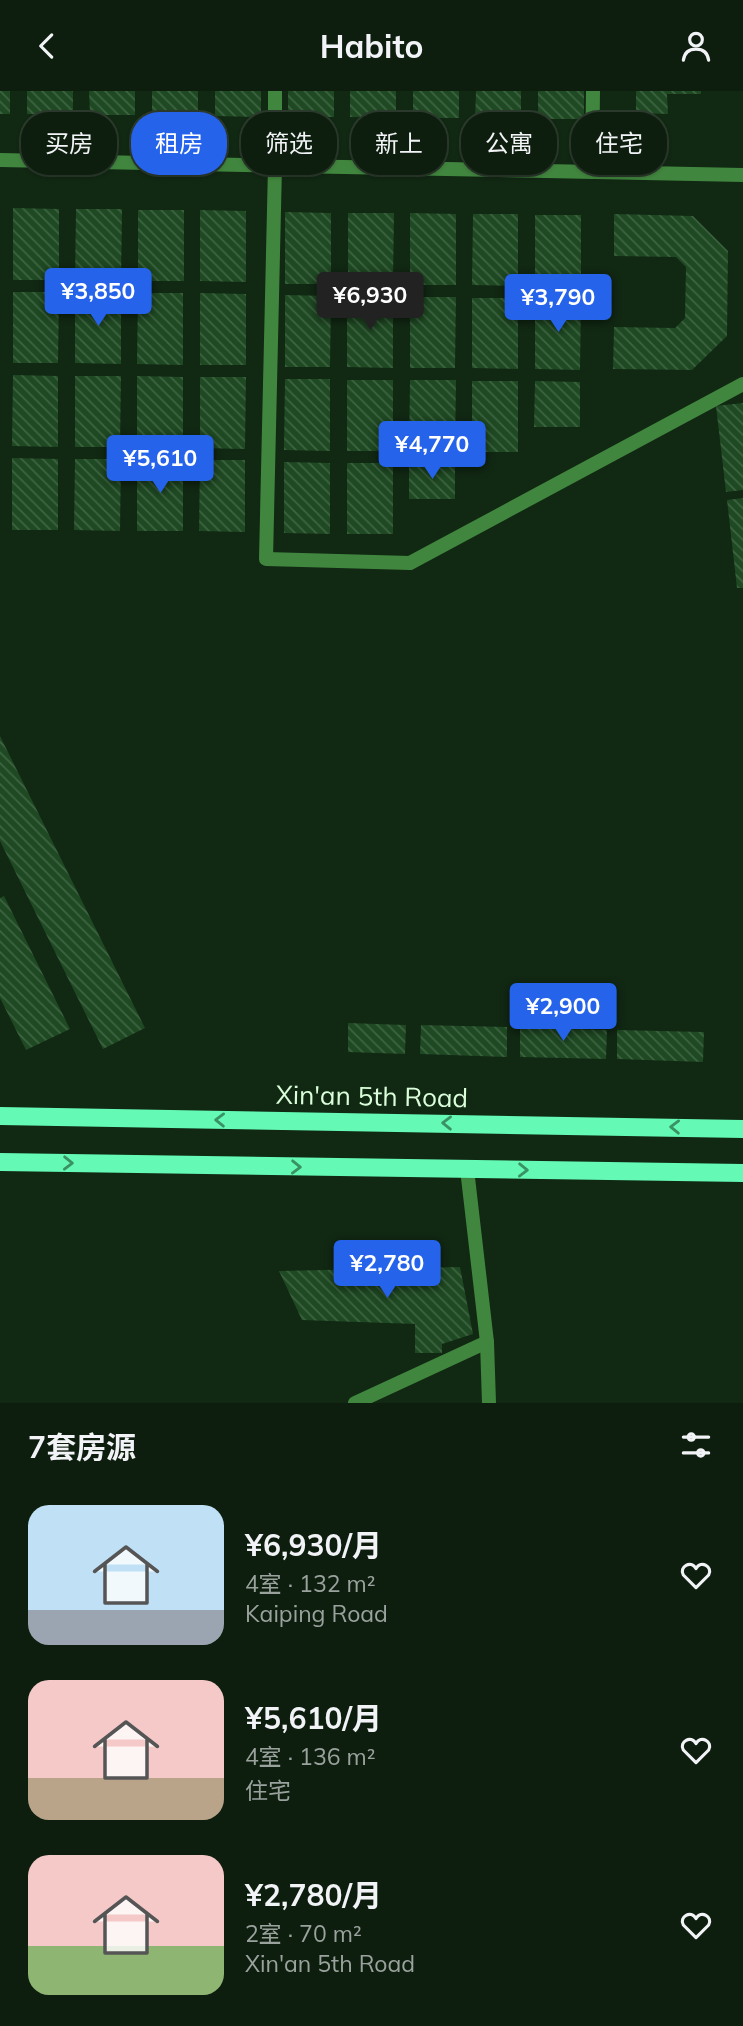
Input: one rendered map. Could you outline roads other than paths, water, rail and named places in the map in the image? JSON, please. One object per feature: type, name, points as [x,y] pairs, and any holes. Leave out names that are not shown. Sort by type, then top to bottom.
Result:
[{"type":"main road","name":"Xin'an 5th Road","points":[[0,1116],[721,1128],[743,1126]]},
{"type":"main road","points":[[0,1162],[739,1173]]},
{"type":"street","points":[[275,91],[275,112]]},
{"type":"street","points":[[593,91],[593,112]]},
{"type":"street","points":[[0,160],[241,165]]},
{"type":"street","points":[[337,167],[571,172]]},
{"type":"street","points":[[667,173],[743,175]]},
{"type":"street","points":[[275,175],[266,559],[410,563],[743,384]]},
{"type":"street","points":[[467,1169],[487,1342],[489,1403]]},
{"type":"street","points":[[355,1403],[487,1342]]}]
